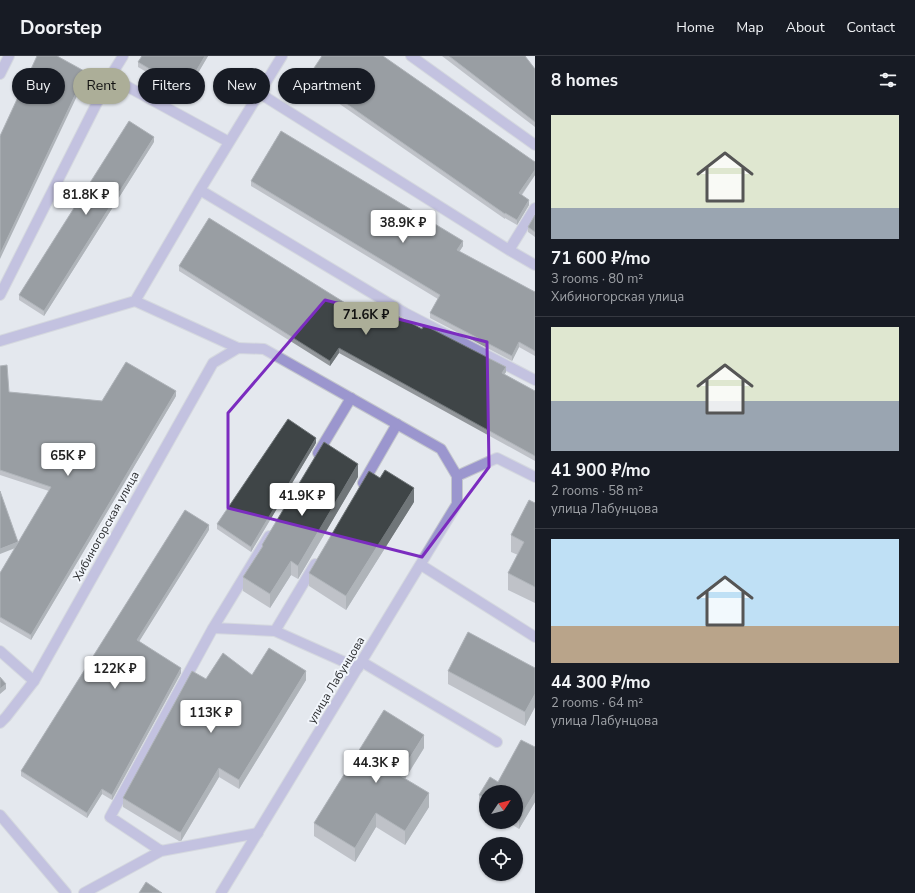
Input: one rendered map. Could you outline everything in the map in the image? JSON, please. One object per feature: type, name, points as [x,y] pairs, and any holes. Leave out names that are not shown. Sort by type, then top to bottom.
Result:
[{"type":"street","points":[[0,74],[9,56]]},
{"type":"street","points":[[115,68],[122,56]]},
{"type":"street","points":[[270,75],[282,56]]},
{"type":"street","points":[[411,56],[535,145]]},
{"type":"street","points":[[130,88],[229,142]]},
{"type":"street","points":[[270,100],[535,265]]},
{"type":"street","points":[[0,295],[96,104]]},
{"type":"street","points":[[135,301],[252,104]]},
{"type":"street","points":[[200,190],[405,313],[535,380]]},
{"type":"street","points":[[509,250],[535,208]]},
{"type":"street","points":[[0,341],[135,301],[238,348],[264,349],[441,449],[457,476],[497,458],[535,477]]},
{"type":"street","name":"Хибиногорская улица","points":[[0,723],[6,718],[34,681],[213,364],[238,348]]},
{"type":"street","points":[[314,459],[351,398]]},
{"type":"street","points":[[357,493],[397,424]]},
{"type":"street","name":"улица Лабунцова","points":[[221,893],[457,504],[457,476]]},
{"type":"street","points":[[161,851],[110,817],[213,628],[274,527]]},
{"type":"street","points":[[275,631],[320,555]]},
{"type":"street","points":[[421,565],[535,637]]},
{"type":"street","points":[[213,628],[275,631],[360,665],[497,742]]},
{"type":"street","points":[[0,651],[34,681]]},
{"type":"street","points":[[0,815],[66,893]]},
{"type":"street","points":[[84,893],[161,851],[258,833]]},
{"type":"highlighted area","points":[[325,300],[487,342],[489,467],[422,557],[228,508],[228,413]]},
{"type":"building","points":[[37,56],[57,56],[79,68],[73,68],[73,100],[0,254],[0,136],[15,104],[65,104],[65,68],[31,68]]},
{"type":"building","points":[[142,56],[205,56],[198,68],[148,68],[138,62]]},
{"type":"building","points":[[322,56],[383,56],[535,162],[535,170],[519,193],[529,200],[517,220],[505,214],[347,104],[375,104],[375,68],[314,68]]},
{"type":"building","points":[[449,56],[525,56],[535,69],[535,122]]},
{"type":"building","points":[[129,121],[154,137],[44,311],[19,295]]},
{"type":"building","points":[[281,131],[463,241],[457,250],[535,292],[535,351],[519,342],[512,356],[430,313],[440,295],[251,181]]},
{"type":"building","points":[[535,215],[535,232],[528,227]]},
{"type":"building","points":[[209,218],[374,321],[382,307],[422,329],[424,325],[506,367],[502,373],[535,391],[535,456],[339,348],[330,361],[179,266]]},
{"type":"building","points":[[126,362],[176,391],[31,635],[0,617],[0,573],[51,487],[0,470],[0,366],[7,365],[9,392],[102,401]]},
{"type":"building","points":[[288,419],[316,438],[251,547],[217,524]]},
{"type":"building","points":[[324,442],[358,464],[298,566],[291,561],[270,594],[243,577],[263,546],[262,545]]},
{"type":"building","points":[[385,470],[414,488],[346,596],[309,573],[369,471],[380,478]]},
{"type":"building","points":[[0,491],[18,542],[0,549]]},
{"type":"building","points":[[529,500],[535,503],[535,587],[508,573],[524,542],[511,535]]},
{"type":"building","points":[[185,510],[209,525],[137,640],[181,668],[112,795],[102,789],[87,813],[21,771]]},
{"type":"building","points":[[468,632],[535,668],[535,694],[525,712],[448,671]]},
{"type":"building","points":[[269,648],[306,671],[239,780],[219,768],[181,832],[123,798],[192,671],[206,679],[223,653],[252,675]]},
{"type":"building","points":[[0,677],[6,684],[0,689]]},
{"type":"building","points":[[384,710],[424,735],[399,775],[429,793],[405,831],[376,813],[355,848],[314,823]]},
{"type":"building","points":[[521,740],[535,747],[535,792],[523,812],[523,785],[485,785],[490,777],[498,782]]},
{"type":"building","points":[[146,882],[162,893],[139,893]]}]
